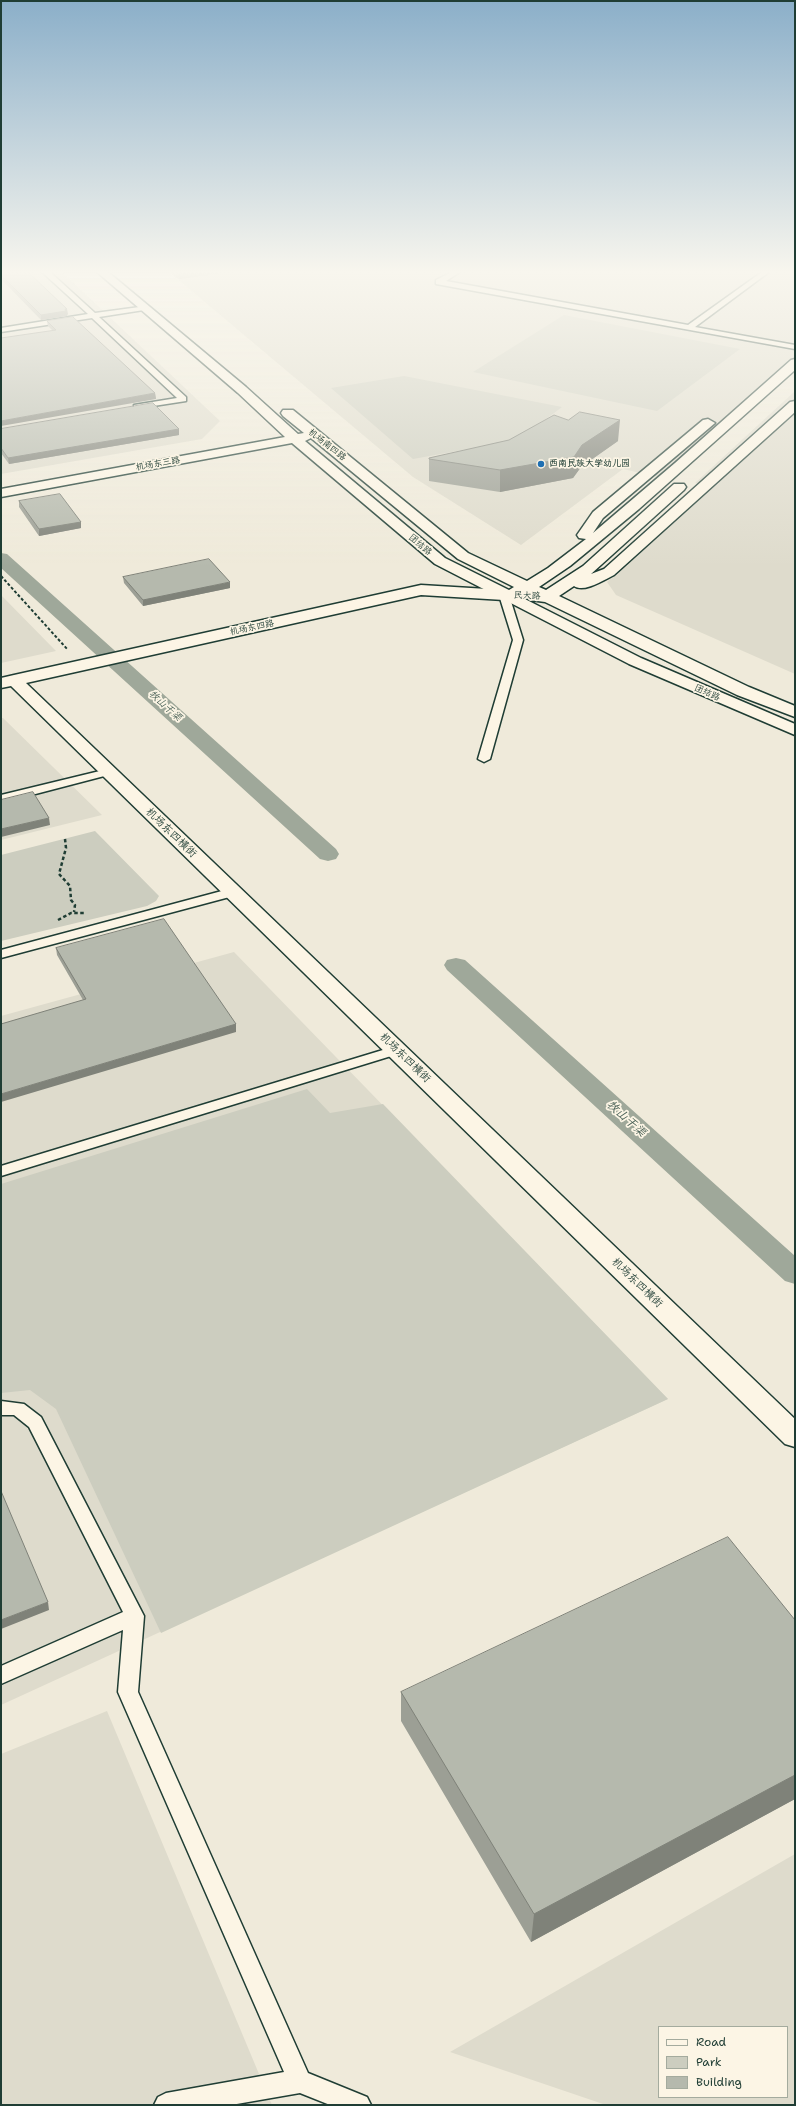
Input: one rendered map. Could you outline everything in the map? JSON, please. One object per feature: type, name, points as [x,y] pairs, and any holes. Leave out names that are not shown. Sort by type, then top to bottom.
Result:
[{"type":"main road","name":"团结路","points":[[218,370],[295,439],[440,561],[635,661],[795,730]]},
{"type":"main road","name":"机场南四路","points":[[237,370],[315,436],[338,452],[383,492],[463,556],[547,597]]},
{"type":"main road","points":[[729,405],[777,370]]},
{"type":"main road","name":"民大路","points":[[504,595],[526,588],[564,564],[668,478],[780,370]]},
{"type":"main road","points":[[547,597],[609,572],[795,405]]},
{"type":"main road","points":[[564,564],[598,515],[718,415]]},
{"type":"main road","name":"机场东三路","points":[[1,493],[315,436]]},
{"type":"main road","name":"民大路","points":[[504,595],[547,597],[588,569],[689,478]]},
{"type":"main road","name":"机场东四路","points":[[7,682],[421,590],[504,595]]},
{"type":"main road","name":"团结路","points":[[547,597],[743,691],[795,712]]},
{"type":"main road","name":"机场东四横街","points":[[7,682],[108,772],[795,1436]]},
{"type":"lane","points":[[130,409],[183,400],[151,370]]},
{"type":"lane","points":[[484,759],[518,640],[504,595]]},
{"type":"lane","points":[[1,799],[108,772]]},
{"type":"lane","points":[[1,954],[233,892]]},
{"type":"lane","points":[[1,1170],[396,1050]]},
{"type":"lane","points":[[1,1408],[18,1409],[35,1422],[134,1616],[128,1692],[300,2081]]},
{"type":"lane","points":[[1,1676],[134,1616]]},
{"type":"lane","points":[[166,2105],[300,2081],[359,2105]]},
{"type":"path","points":[[1,576],[83,665]]},
{"type":"path","points":[[64,839],[67,848],[59,865],[59,874],[70,886],[71,900],[75,905],[74,912]]},
{"type":"shaded area","points":[[1,370],[166,370],[220,421],[202,439],[1,474]]},
{"type":"shaded area","points":[[286,370],[781,370],[658,477],[623,469],[521,545],[413,477]]},
{"type":"shaded area","points":[[795,391],[795,674],[616,595],[607,582],[712,487],[695,483]]},
{"type":"shaded area","points":[[1,595],[56,651],[1,663]]},
{"type":"shaded area","points":[[1,718],[3,718],[102,815],[1,840]]},
{"type":"shaded area","points":[[234,952],[668,1399],[1,1705],[1,1016]]},
{"type":"shaded area","points":[[107,1711],[272,2105],[1,2105],[1,1754]]},
{"type":"shaded area","points":[[795,1854],[795,2105],[606,2105],[450,2052]]},
{"type":"green space","points":[[476,370],[712,370],[657,411],[473,372]]},
{"type":"green space","points":[[404,376],[562,407],[518,440],[413,459],[331,388]]},
{"type":"green space","points":[[95,831],[159,896],[156,901],[147,906],[1,941],[1,855]]},
{"type":"green space","points":[[307,1089],[330,1113],[383,1104],[668,1399],[161,1633],[56,1409],[30,1390],[1,1393],[1,1184]]},
{"type":"building","points":[[1,370],[130,370],[155,393],[1,421]]},
{"type":"building","points":[[153,403],[179,429],[8,458],[1,448],[1,429]]},
{"type":"building","points":[[580,412],[620,420],[582,445],[574,457],[500,470],[429,459],[509,440],[554,415],[568,420]]},
{"type":"building","points":[[60,494],[81,522],[39,529],[19,501]]},
{"type":"building","points":[[209,559],[230,582],[143,600],[123,577]]},
{"type":"building","points":[[33,792],[49,818],[1,829],[1,800]]},
{"type":"building","points":[[164,919],[236,1024],[1,1094],[1,1024],[86,999],[56,948]]},
{"type":"building","points":[[1,1491],[48,1602],[1,1620]]},
{"type":"building","points":[[728,1537],[795,1620],[795,1775],[534,1914],[401,1692]]},
{"type":"waterway","name":"牧山干渠","points":[[1,558],[328,854]]},
{"type":"waterway","name":"牧山干渠","points":[[456,965],[795,1273]]},
{"type":"place","name":"西南民族大学幼儿园","points":[[541,464]]}]
